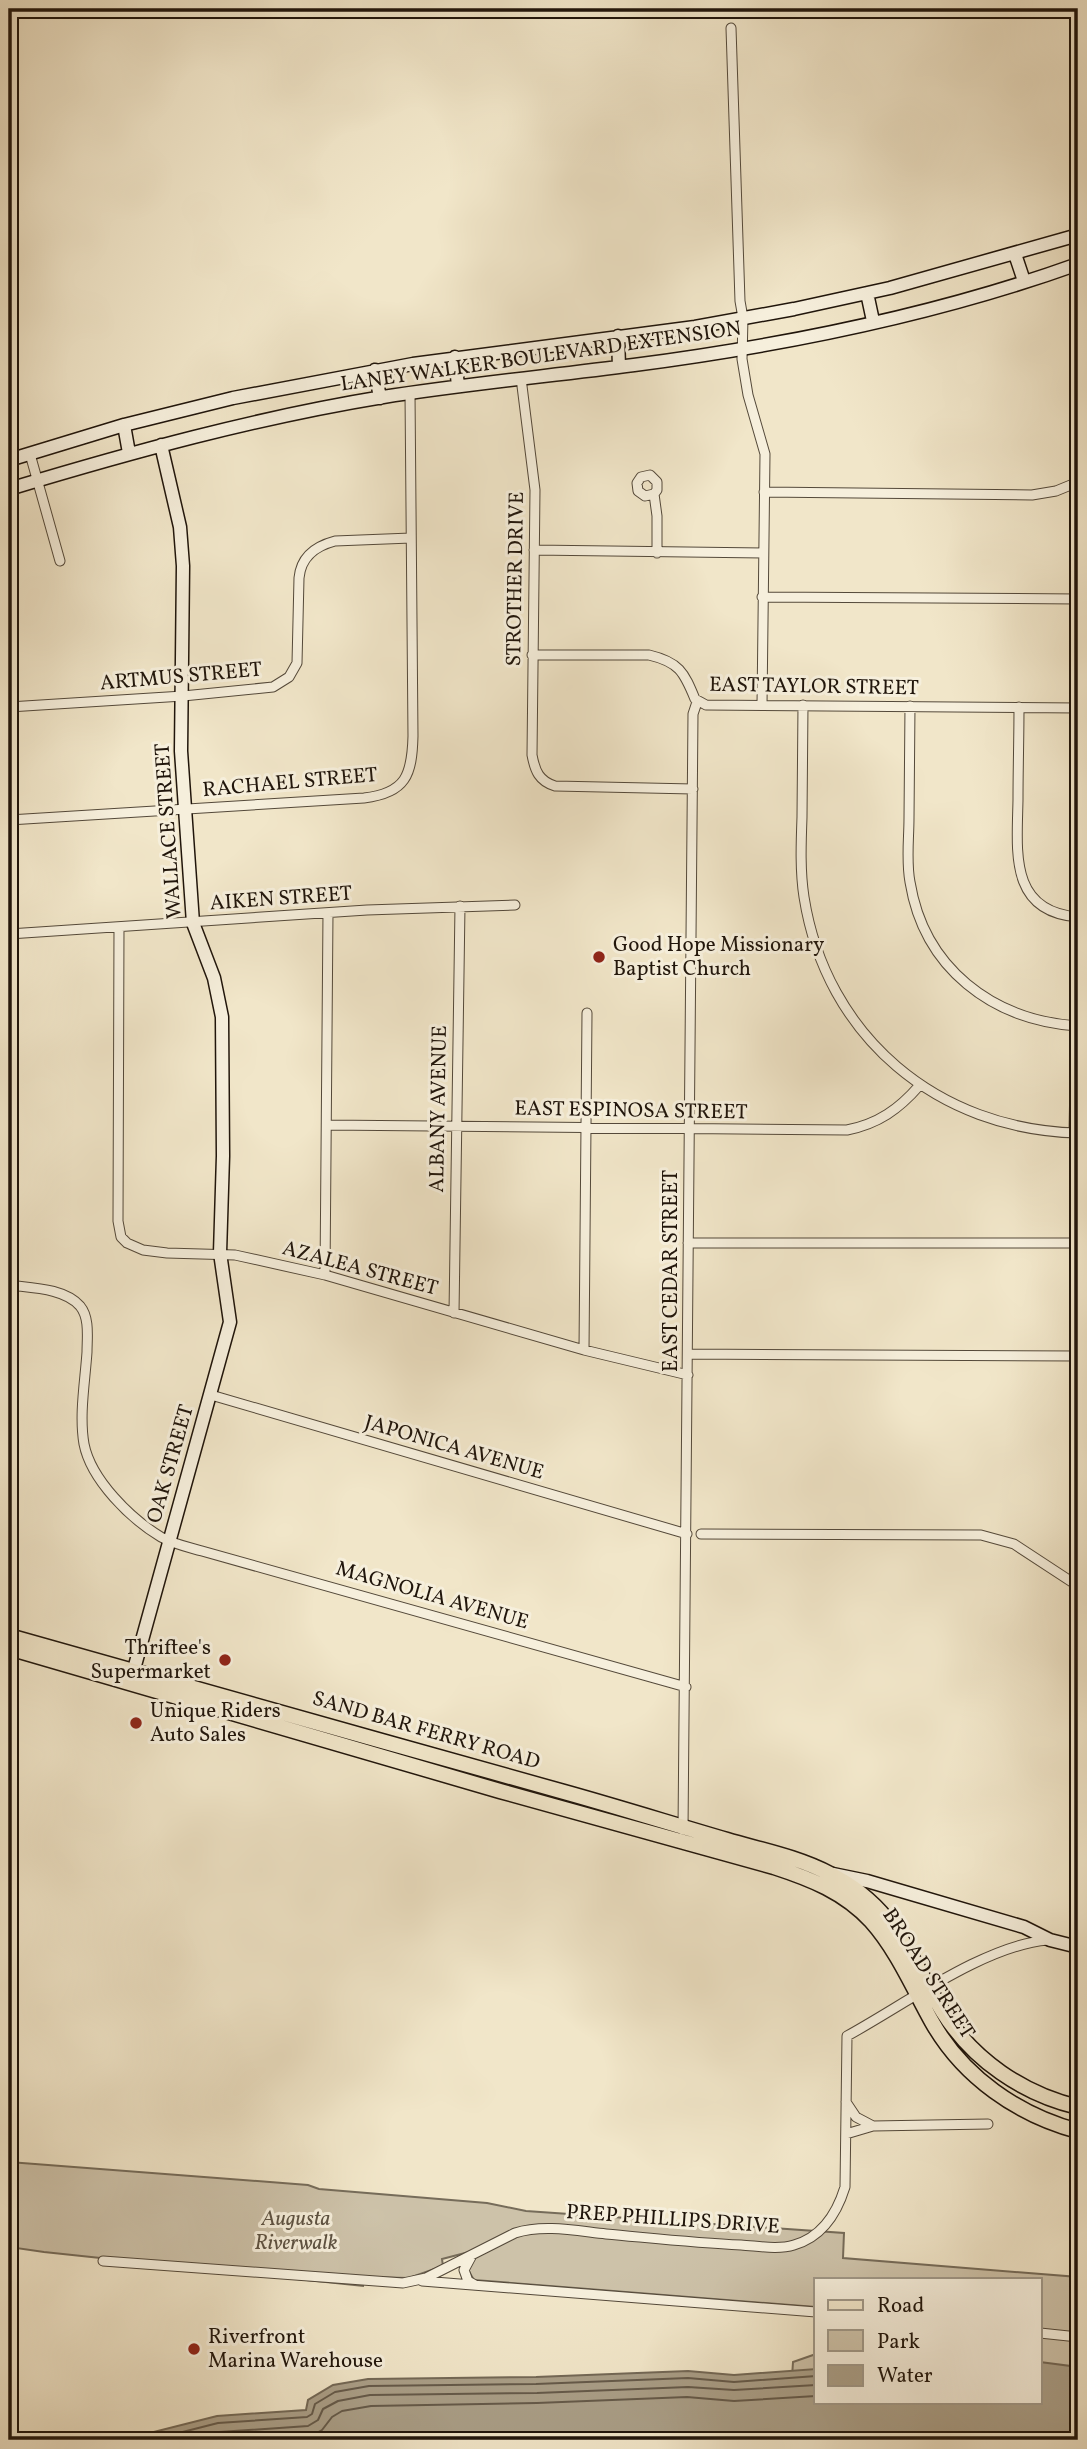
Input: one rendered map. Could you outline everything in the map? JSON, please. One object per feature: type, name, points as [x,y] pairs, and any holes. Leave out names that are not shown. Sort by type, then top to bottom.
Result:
[{"type":"main road","name":"LANEY WALKER BOULEVARD EXTENSION","points":[[9,460],[124,425],[233,398],[455,357],[743,318],[867,293],[1078,235]]},
{"type":"main road","points":[[1015,254],[1024,281]]},
{"type":"main road","name":"LANEY WALKER BOULEVARD EXTENSION","points":[[9,489],[129,453],[281,416],[410,393],[619,367],[741,348],[873,321],[1078,264]]},
{"type":"main road","points":[[867,293],[873,321]]},
{"type":"main road","points":[[618,337],[619,367]]},
{"type":"main road","points":[[455,357],[458,386]]},
{"type":"main road","points":[[375,370],[380,398]]},
{"type":"main road","points":[[124,425],[129,453]]},
{"type":"main road","name":"WALLACE STREET","points":[[161,445],[180,527],[183,587],[181,751],[193,923],[214,978],[222,1017],[220,1254]]},
{"type":"main road","name":"OAK STREET","points":[[131,1678],[230,1322],[220,1254]]},
{"type":"main road","name":"SAND BAR FERRY ROAD","points":[[9,1636],[131,1678]]},
{"type":"main road","name":"SAND BAR FERRY ROAD","points":[[9,1648],[131,1678],[683,1834],[797,1860],[830,1873]]},
{"type":"main road","name":"SAND BAR FERRY ROAD","points":[[683,1834],[774,1867]]},
{"type":"main road","name":"BROAD STREET","points":[[774,1867],[818,1882],[859,1910],[872,1922],[950,2024],[985,2061],[1029,2089],[1078,2107]]},
{"type":"main road","points":[[830,1873],[867,1881],[1024,1927],[1050,1940],[1078,1947]]},
{"type":"main road","name":"BROAD STREET","points":[[830,1873],[858,1891],[882,1913],[904,1941],[934,2025],[954,2053],[986,2085],[1018,2107],[1078,2132]]},
{"type":"street","points":[[732,27],[740,301],[743,318],[741,348],[748,395],[765,454],[762,705]]},
{"type":"street","name":"STROTHER DRIVE","points":[[521,378],[535,490],[532,655],[534,766],[541,779],[555,786],[693,789]]},
{"type":"street","points":[[410,393],[411,538]]},
{"type":"street","points":[[30,454],[60,561]]},
{"type":"street","points":[[764,492],[1032,495],[1056,491],[1078,482]]},
{"type":"street","points":[[654,494],[657,553]]},
{"type":"street","name":"ARTMUS STREET","points":[[9,707],[183,696],[273,687],[289,677],[297,663],[300,569],[315,549],[324,544],[349,539],[411,538]]},
{"type":"street","name":"RACHAEL STREET","points":[[9,820],[376,796],[393,791],[403,782],[412,757],[411,538]]},
{"type":"street","points":[[534,550],[763,553]]},
{"type":"street","points":[[762,597],[1078,599]]},
{"type":"street","name":"EAST TAYLOR STREET","points":[[532,655],[649,654],[666,659],[682,672],[697,702],[706,705],[1078,708]]},
{"type":"street","name":"EAST CEDAR STREET","points":[[683,1834],[688,1534],[693,715],[697,702]]},
{"type":"street","points":[[803,705],[802,880],[811,932],[830,981],[852,1017],[877,1047],[919,1086],[957,1106],[1004,1124],[1033,1130],[1076,1133],[1078,917],[1061,916],[1043,907],[1030,894],[1020,873],[1017,849],[1019,707]]},
{"type":"street","points":[[910,706],[909,881],[917,910],[930,939],[945,962],[964,982],[993,1003],[1012,1013],[1042,1022],[1077,1026]]},
{"type":"street","points":[[9,807],[9,820]]},
{"type":"street","name":"AIKEN STREET","points":[[9,934],[328,913],[515,905]]},
{"type":"street","name":"ALBANY AVENUE","points":[[454,1313],[460,906]]},
{"type":"street","points":[[325,1275],[328,913]]},
{"type":"street","name":"AZALEA STREET","points":[[119,927],[118,1228],[124,1240],[135,1247],[152,1252],[243,1256],[325,1275],[584,1350],[688,1375]]},
{"type":"street","points":[[9,971],[9,1084]]},
{"type":"street","points":[[584,1350],[587,1013]]},
{"type":"street","name":"EAST ESPINOSA STREET","points":[[327,1125],[847,1130],[883,1118],[919,1086]]},
{"type":"street","points":[[688,1243],[1078,1243]]},
{"type":"street","points":[[9,1285],[57,1293],[75,1302],[82,1310],[88,1335],[83,1425],[86,1452],[108,1490],[149,1528],[169,1541]]},
{"type":"street","points":[[688,1354],[1078,1356]]},
{"type":"street","name":"JAPONICA AVENUE","points":[[211,1395],[688,1534]]},
{"type":"street","points":[[701,1534],[981,1535],[1014,1544],[1078,1586]]},
{"type":"street","name":"MAGNOLIA AVENUE","points":[[169,1541],[686,1687]]},
{"type":"street","name":"PREP PHILLIPS DRIVE","points":[[103,2261],[388,2283],[416,2281],[471,2257],[515,2233],[542,2229],[712,2244],[769,2247],[797,2245],[824,2227],[839,2208],[845,2187],[847,2036],[1009,1948],[1031,1941],[1050,1940]]},
{"type":"street","points":[[846,2102],[856,2116],[873,2126]]},
{"type":"street","points":[[846,2134],[873,2126],[988,2124]]},
{"type":"street","points":[[471,2257],[465,2265],[464,2275],[468,2281],[480,2286]]},
{"type":"street","points":[[416,2281],[814,2312]]},
{"type":"street","points":[[1042,2333],[1078,2337]]},
{"type":"green space","name":"Augusta Riverwalk","points":[[9,2162],[308,2185],[319,2189],[487,2203],[526,2211],[844,2233],[843,2258],[1078,2277],[1078,2440],[788,2440],[793,2362],[814,2355],[814,2404],[1042,2404],[1042,2278],[814,2278],[814,2307],[474,2280],[468,2270],[473,2251],[442,2259],[443,2266],[409,2278],[364,2277],[363,2286],[9,2247]]},
{"type":"water","points":[[1042,2362],[1078,2367],[1078,2440],[42,2440],[69,2436],[134,2437],[217,2416],[306,2410],[308,2400],[333,2385],[368,2379],[536,2377],[688,2371],[734,2375],[814,2369],[814,2404],[1042,2404]]},
{"type":"place","name":"Good Hope Missionary Baptist Church","points":[[599,957]]},
{"type":"place","name":"Thriftee's Supermarket","points":[[225,1660]]},
{"type":"place","name":"Unique Riders Auto Sales","points":[[136,1723]]},
{"type":"place","name":"Riverfront Marina Warehouse","points":[[194,2349]]}]
